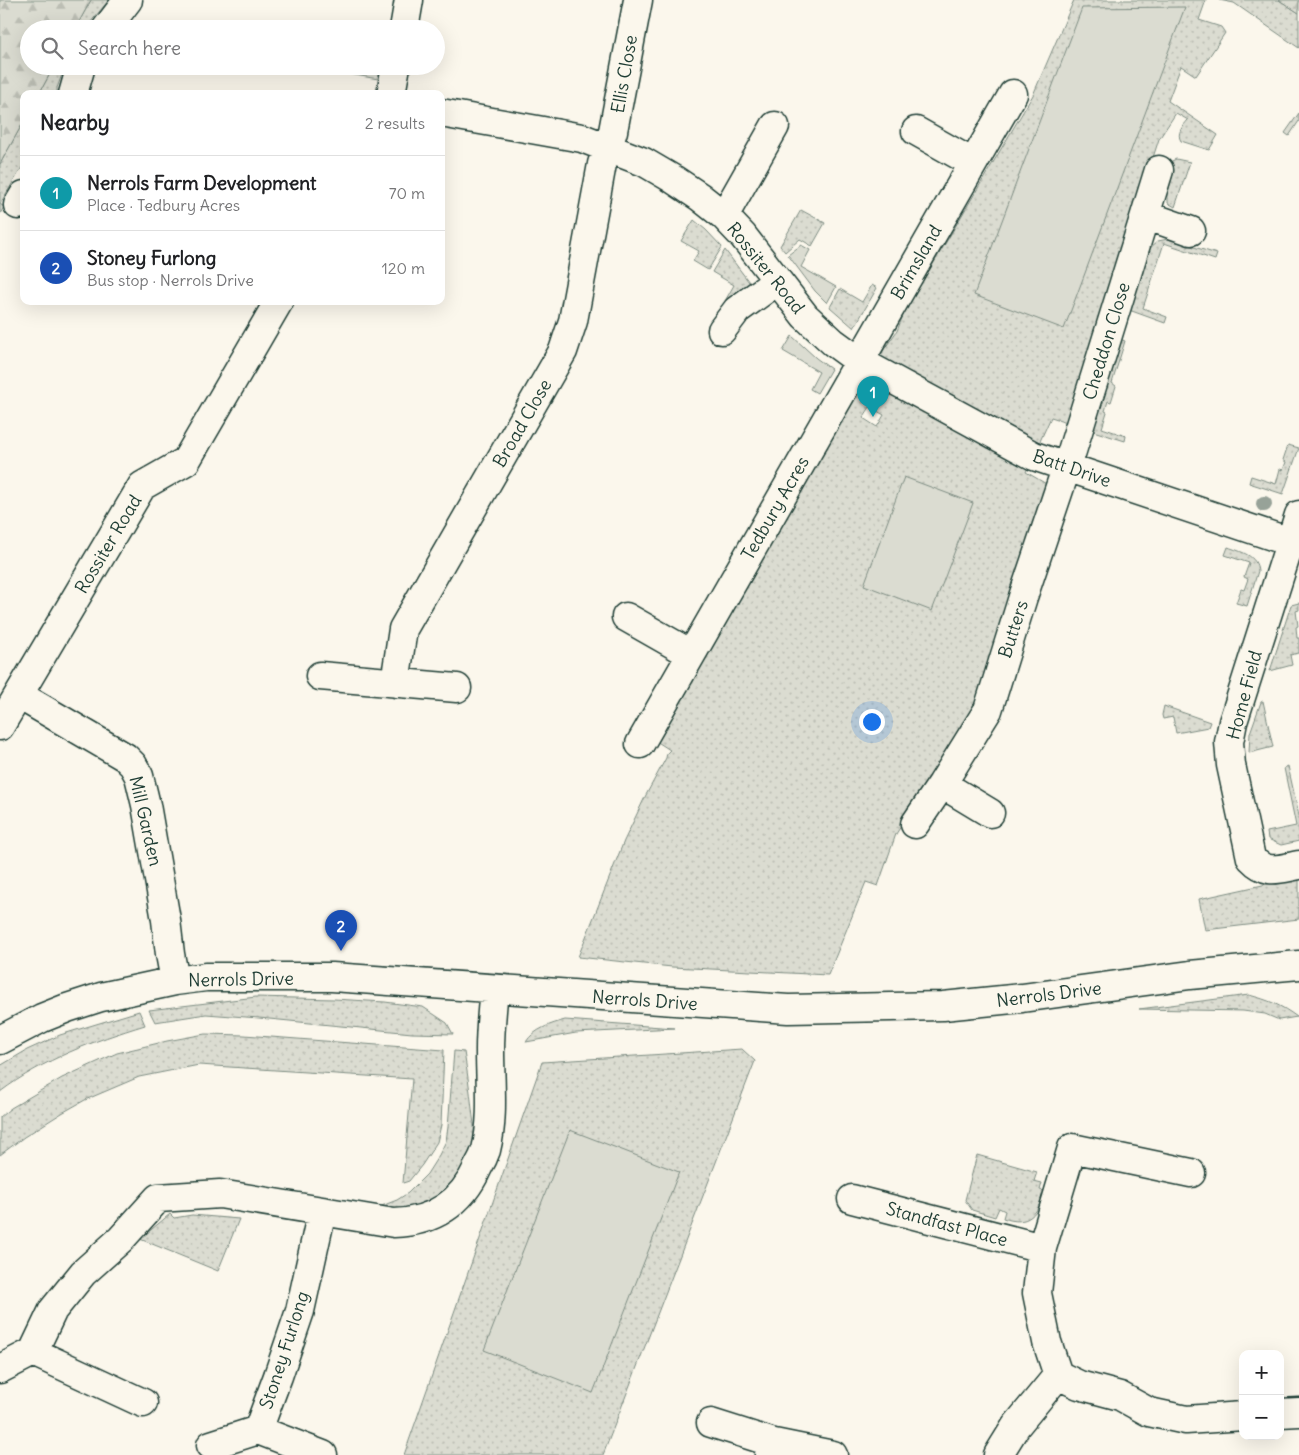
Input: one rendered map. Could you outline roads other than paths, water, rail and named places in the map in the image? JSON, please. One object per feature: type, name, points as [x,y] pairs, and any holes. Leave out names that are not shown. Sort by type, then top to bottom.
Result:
[{"type":"street","points":[[114,20],[128,0]]},
{"type":"street","points":[[406,20],[409,0]]},
{"type":"street","name":"Ellis Close","points":[[608,147],[614,131],[638,0]]},
{"type":"street","points":[[74,90],[78,75]]},
{"type":"street","points":[[392,90],[394,75]]},
{"type":"street","name":"Brimsland","points":[[859,360],[1013,94]]},
{"type":"street","name":"Rossiter Road","points":[[445,115],[582,138],[644,162],[673,179],[724,216],[743,236],[805,316],[833,342],[859,360]]},
{"type":"street","points":[[724,216],[775,126]]},
{"type":"street","points":[[916,131],[973,163]]},
{"type":"street","name":"Broad Close","points":[[395,682],[403,629],[563,351],[573,321],[602,164],[608,147]]},
{"type":"street","name":"Cheddon Close","points":[[1067,467],[1159,170]]},
{"type":"street","points":[[1144,215],[1191,231]]},
{"type":"street","points":[[722,330],[737,310],[777,280]]},
{"type":"street","name":"Rossiter Road","points":[[0,726],[142,486],[186,461],[277,305]]},
{"type":"street","name":"Batt Drive","points":[[859,360],[1034,456],[1295,544]]},
{"type":"street","name":"Tedbury Acres","points":[[640,744],[859,360]]},
{"type":"street","name":"Butters","points":[[915,824],[988,710],[1023,597],[1067,467]]},
{"type":"street","name":"Home Field","points":[[1299,516],[1295,544],[1233,722],[1229,742],[1230,765],[1251,858],[1258,866],[1266,869],[1279,869],[1299,865]]},
{"type":"street","points":[[626,617],[691,654]]},
{"type":"street","points":[[320,676],[457,688]]},
{"type":"street","name":"Mill Garden","points":[[19,695],[125,757],[133,765],[139,776],[146,805],[175,981]]},
{"type":"street","points":[[942,784],[990,813]]},
{"type":"street","name":"Nerrols Drive","points":[[0,1040],[42,1018],[101,997],[175,981],[206,978],[332,977],[788,1009],[943,1006],[1022,998],[1190,975],[1299,965]]},
{"type":"street","points":[[0,1369],[34,1352],[53,1310],[83,1273],[121,1239],[158,1198],[220,1194],[394,1223],[409,1222],[428,1217],[443,1210],[458,1198],[473,1180],[486,1151],[491,1122],[490,1049],[494,989]]},
{"type":"street","points":[[1191,1173],[1072,1148],[1042,1248],[1037,1293],[1047,1342],[1058,1375],[1079,1385],[1120,1396],[1149,1412],[1186,1420],[1239,1416]]},
{"type":"street","name":"Standfast Place","points":[[852,1199],[1042,1248]]},
{"type":"street","name":"Stoney Furlong","points":[[258,1430],[300,1311],[322,1211]]},
{"type":"street","points":[[34,1352],[143,1403]]},
{"type":"street","points":[[998,1455],[1016,1426],[1058,1375]]},
{"type":"street","points":[[1284,1413],[1299,1412]]},
{"type":"street","points":[[710,1423],[771,1449],[833,1455]]},
{"type":"street","name":"Stoney Furlong","points":[[211,1445],[258,1430],[323,1455]]},
{"type":"place","name":"Nerrols Farm Development","points":[[873,417]]},
{"type":"place","name":"Stoney Furlong","points":[[341,951]]}]
